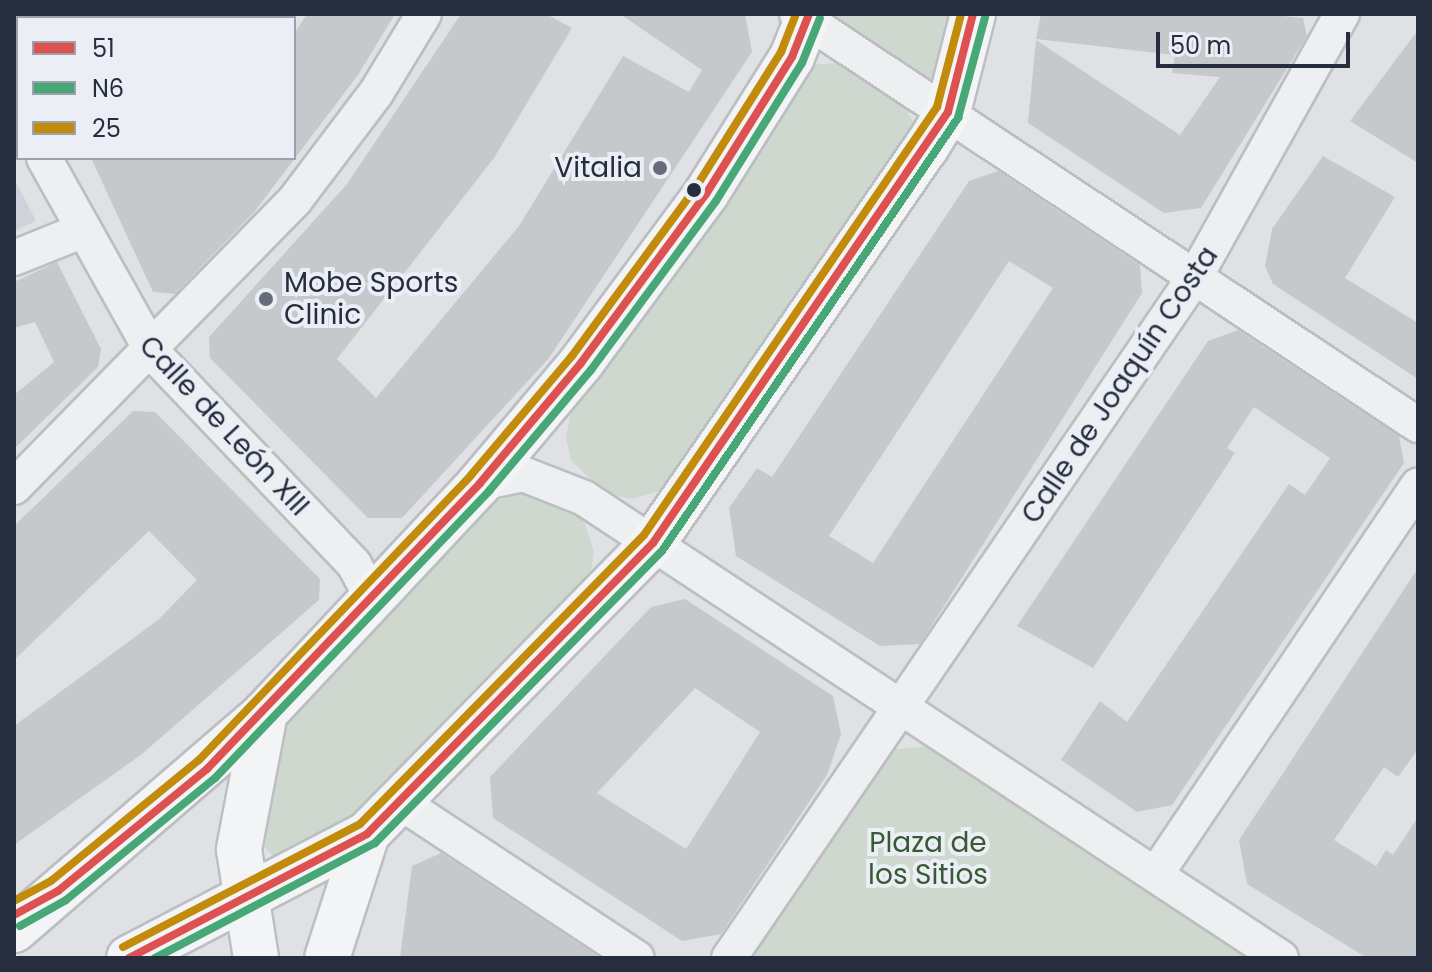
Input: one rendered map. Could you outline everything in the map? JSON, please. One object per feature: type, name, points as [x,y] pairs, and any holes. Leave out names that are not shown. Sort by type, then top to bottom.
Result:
[{"type":"main road","points":[[129,958],[246,903],[367,834],[397,800],[653,543],[948,112],[973,14]]},
{"type":"main road","points":[[14,930],[167,805],[265,713],[480,483],[581,363],[697,207],[785,70],[805,16]]},
{"type":"main road","points":[[256,958],[246,903],[240,829],[265,713]]},
{"type":"main road","points":[[327,958],[367,834]]},
{"type":"main road","points":[[14,915],[58,891]]},
{"type":"street","points":[[14,487],[153,353],[295,200],[376,93],[424,14]]},
{"type":"street","name":"Calle de Joaquín Costa","points":[[903,708],[1196,275],[1323,53],[1342,14]]},
{"type":"street","points":[[805,16],[1418,425]]},
{"type":"street","name":"Calle de León XIII","points":[[45,160],[81,231],[153,353],[354,564],[373,599]]},
{"type":"street","points":[[14,258],[81,231]]},
{"type":"street","points":[[480,483],[511,474],[544,479],[653,543],[1158,871],[1281,958]]},
{"type":"street","points":[[1158,871],[1418,486]]},
{"type":"street","points":[[729,958],[903,708]]},
{"type":"street","points":[[397,800],[637,958]]},
{"type":"shaded area","points":[[14,178],[36,221],[14,231]]},
{"type":"green space","points":[[831,14],[960,14],[936,83]]},
{"type":"green space","points":[[837,63],[903,104],[916,128],[665,489],[632,499],[606,494],[571,460],[566,438],[572,405],[810,65]]},
{"type":"green space","points":[[525,491],[570,506],[585,524],[594,552],[589,582],[340,829],[273,856],[260,842],[284,728],[297,705],[491,503]]},
{"type":"green space","name":"Plaza de los Sitios","points":[[934,746],[1258,958],[745,958],[886,750]]},
{"type":"building","points":[[307,14],[395,14],[358,75],[296,157],[296,31]]},
{"type":"building","points":[[461,14],[546,14],[572,28],[494,158],[337,359],[376,398],[519,226],[623,56],[689,92],[702,70],[620,14],[745,14],[752,52],[549,358],[402,518],[368,518],[210,358],[209,337],[347,184]]},
{"type":"building","points":[[1041,14],[1263,14],[1303,18],[1307,36],[1201,208],[1164,213],[1028,123],[1036,40],[1180,135],[1220,77],[1172,73],[1175,55],[1036,39]]},
{"type":"building","points":[[1418,30],[1418,163],[1350,121]]},
{"type":"building","points":[[1323,156],[1395,197],[1345,278],[1418,323],[1418,379],[1273,284],[1265,266],[1272,229]]},
{"type":"building","points":[[92,160],[294,160],[255,211],[175,294],[153,292]]},
{"type":"building","points":[[998,171],[1140,265],[1142,293],[920,644],[880,646],[736,556],[729,508],[757,468],[772,477],[969,181]],"holes":[[[1009,261],[1053,288],[873,563],[829,536]]]},
{"type":"building","points":[[57,262],[101,349],[98,367],[14,449],[14,395],[54,362],[35,322],[14,328],[14,282]]},
{"type":"building","points":[[1238,330],[1399,436],[1404,463],[1172,805],[1137,812],[1061,760],[1100,701],[1127,722],[1289,484],[1305,495],[1330,458],[1254,407],[1227,448],[1235,453],[1093,668],[1017,626],[1208,341]]},
{"type":"building","points":[[133,411],[155,412],[320,579],[319,600],[142,754],[14,845],[14,726],[158,620],[197,580],[149,531],[14,660],[14,526]]},
{"type":"building","points":[[1418,568],[1418,749],[1398,777],[1384,767],[1334,840],[1376,866],[1386,850],[1393,855],[1418,817],[1418,958],[1367,958],[1247,884],[1239,840]]},
{"type":"building","points":[[685,599],[833,696],[841,734],[827,775],[721,934],[682,941],[493,818],[490,777],[651,607]],"holes":[[[695,688],[760,732],[686,849],[597,793]]]},
{"type":"building","points":[[441,853],[600,958],[400,958],[412,866]]},
{"type":"transit line","name":"25","points":[[14,901],[51,881],[199,760],[471,475],[572,356],[696,187],[781,52],[796,14]]},
{"type":"transit line","name":"51","points":[[14,915],[58,891],[207,769],[480,483],[581,363],[706,194],[792,57],[809,14]]},
{"type":"transit line","name":"25","points":[[123,947],[360,824],[644,535],[937,107],[961,14]]},
{"type":"transit line","name":"51","points":[[129,958],[367,834],[653,543],[948,112],[973,14]]},
{"type":"transit line","name":"N6","points":[[155,958],[375,843],[662,551],[958,118],[985,17]]},
{"type":"transit line","name":"N6","points":[[20,926],[66,900],[215,778],[489,491],[591,370],[716,201],[802,63],[820,18]]},
{"type":"place","name":"Vitalia","points":[[660,168]]},
{"type":"place","name":"Mobe Sports Clinic","points":[[266,299]]}]
